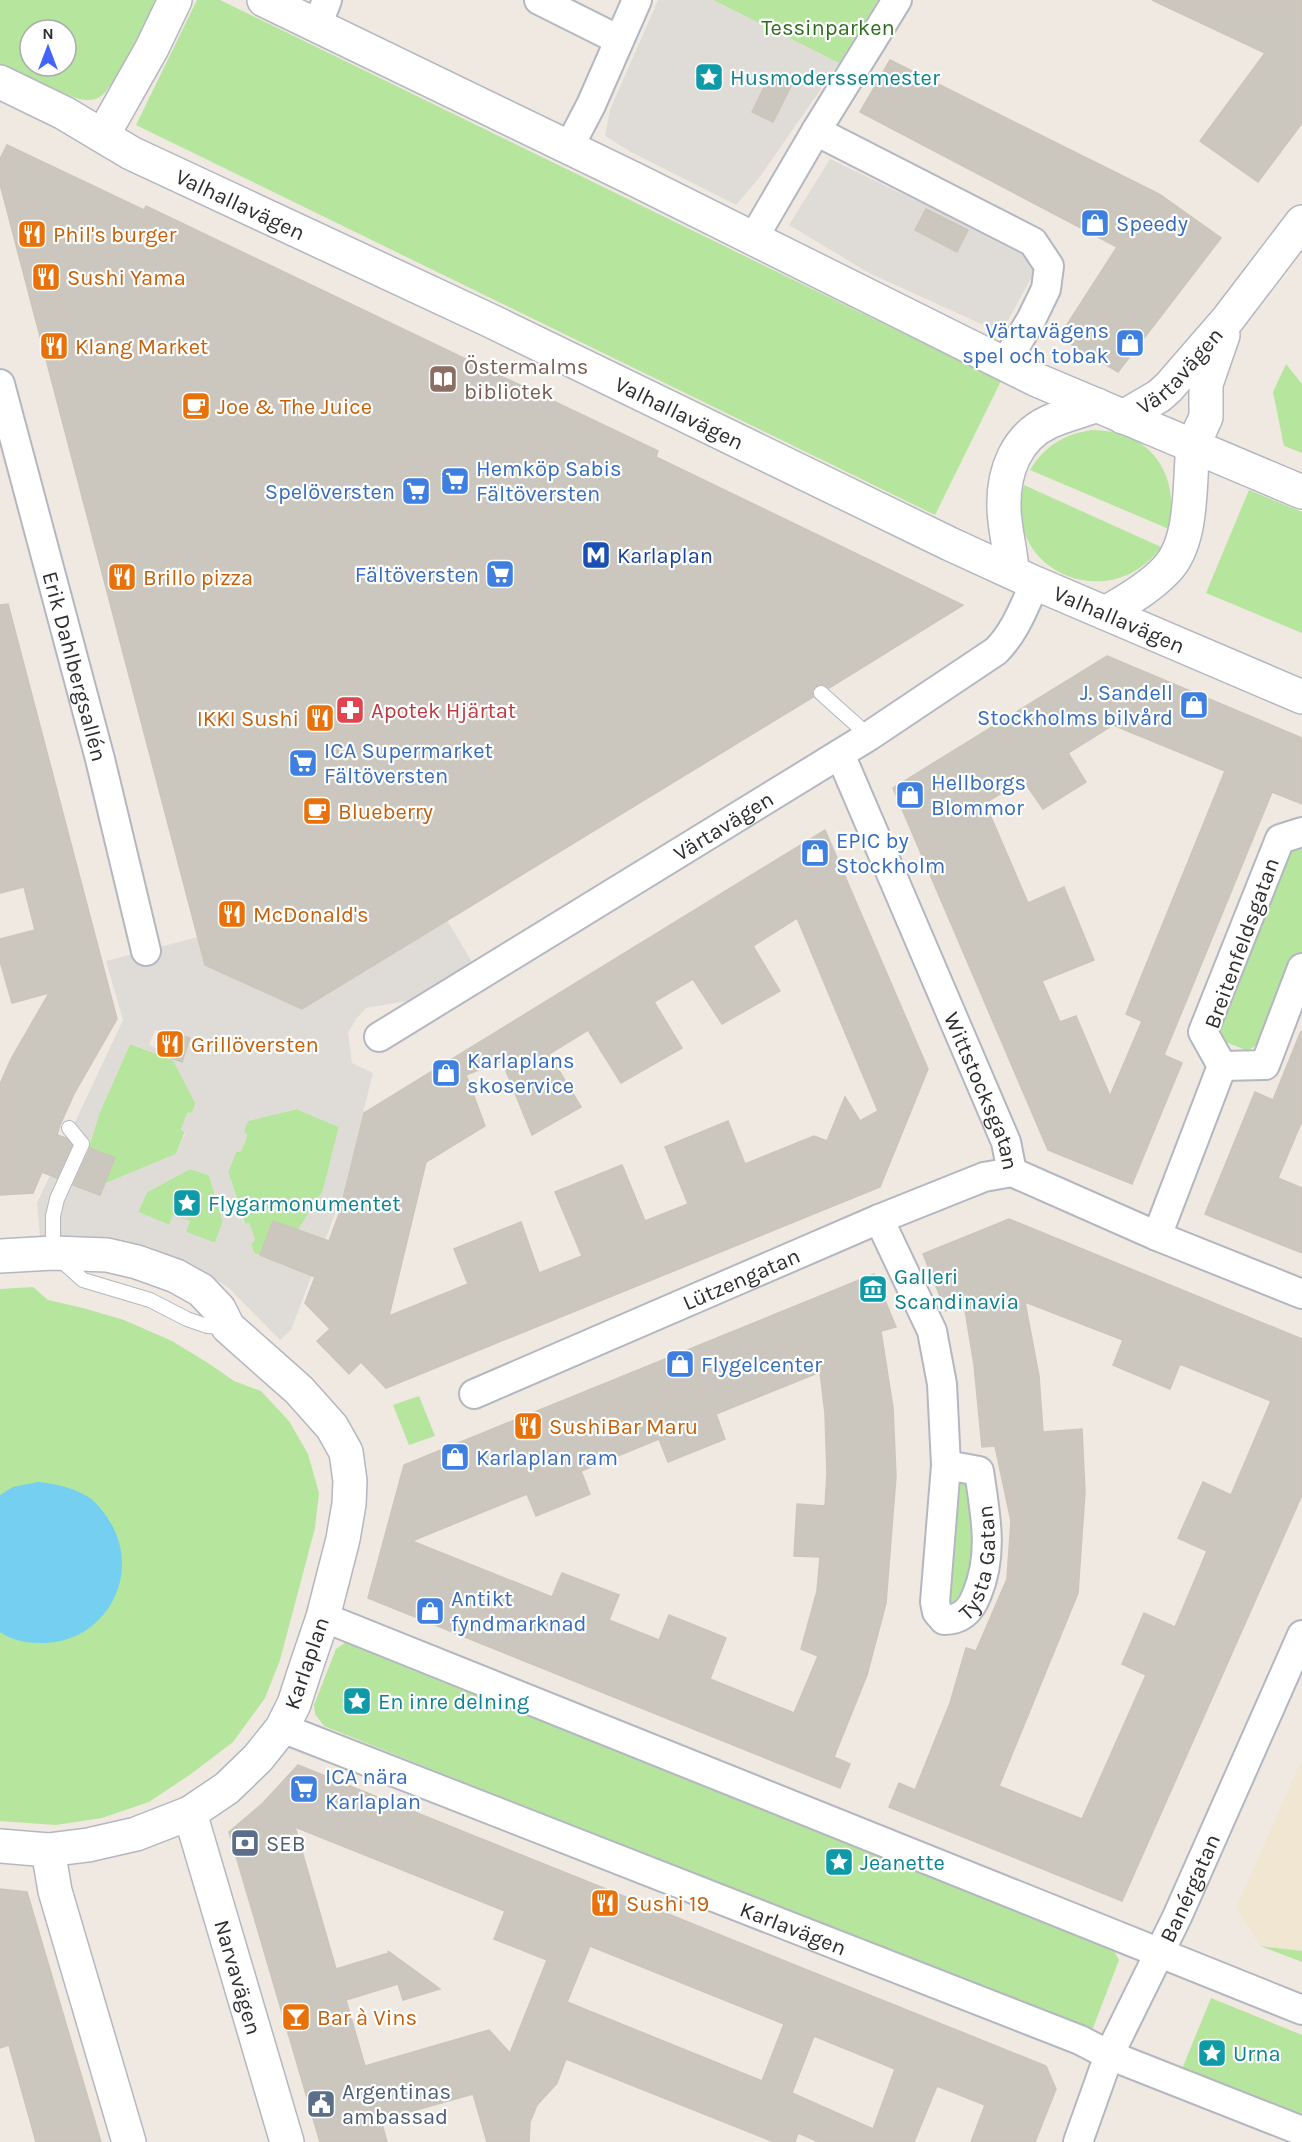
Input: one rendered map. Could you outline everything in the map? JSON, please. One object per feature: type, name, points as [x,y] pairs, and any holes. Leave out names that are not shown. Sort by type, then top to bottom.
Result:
[{"type":"main road","points":[[103,135],[152,48],[175,0]]},
{"type":"main road","points":[[264,0],[322,13],[569,147],[1037,380],[1302,492]]},
{"type":"main road","name":"Valhallavägen","points":[[0,82],[46,104],[131,153],[489,320],[950,544],[1302,697]]},
{"type":"main road","name":"Värtavägen","points":[[1110,411],[1159,396],[1228,319],[1302,222]]},
{"type":"main road","name":"Värtavägen","points":[[1193,446],[1206,417],[1206,384],[1228,319]]},
{"type":"main road","points":[[1024,577],[1004,507],[1008,470],[1013,456],[1035,430],[1049,422],[1110,411]]},
{"type":"main road","points":[[1106,613],[1143,591],[1168,568],[1182,546],[1191,498],[1193,446]]},
{"type":"main road","name":"Karlaplan","points":[[0,1256],[53,1253],[107,1255],[137,1262],[176,1276],[201,1290],[219,1309],[228,1327],[300,1390],[332,1427],[346,1452],[350,1481],[349,1504],[323,1617],[294,1704],[282,1728],[258,1758],[227,1788],[190,1813],[136,1834],[88,1845],[48,1850],[0,1846]]},
{"type":"main road","name":"Narvavägen","points":[[190,1813],[287,2142]]},
{"type":"main road","points":[[48,1850],[56,1891],[129,2142]]},
{"type":"street","points":[[539,0],[619,40]]},
{"type":"street","points":[[569,147],[591,105],[637,0]]},
{"type":"street","points":[[753,239],[897,0]]},
{"type":"street","points":[[816,131],[1033,242],[1049,266],[1046,289],[1031,320],[1005,363]]},
{"type":"street","name":"Erik Dahlbergsallén","points":[[0,384],[5,427],[100,759],[146,951]]},
{"type":"street","name":"Värtavägen","points":[[379,1037],[869,736],[996,651],[1007,640],[1017,624],[1024,577]]},
{"type":"street","name":"Wittstocksgatan","points":[[840,754],[1006,1142],[1012,1172],[1157,1236],[1302,1294]]},
{"type":"street","name":"Breitenfeldsgatan","points":[[1222,1066],[1203,1032],[1280,839],[1302,832]]},
{"type":"street","points":[[1157,1236],[1222,1066],[1265,1065],[1302,968]]},
{"type":"street","name":"Lützengatan","points":[[474,1394],[879,1219],[984,1177],[1012,1172]]},
{"type":"street","name":"Tysta Gatan","points":[[879,1219],[932,1331],[942,1384],[946,1465],[935,1602],[937,1612],[944,1620],[956,1620],[972,1606],[985,1575],[988,1533],[979,1471],[946,1465]]},
{"type":"street","points":[[323,1617],[1302,2010]]},
{"type":"street","name":"Banérgatan","points":[[1078,2142],[1109,2055],[1177,1917],[1302,1635]]},
{"type":"street","name":"Karlavägen","points":[[282,1728],[1069,2035],[1109,2055],[1302,2131]]},
{"type":"lane","points":[[821,693],[869,736]]},
{"type":"lane","points":[[53,1253],[53,1216],[57,1199],[82,1144],[69,1128]]},
{"type":"shaded area","points":[[658,0],[713,0],[839,63],[759,178],[736,205],[631,152],[605,136],[610,110]],"holes":[[[771,73],[792,83],[773,122],[752,111]]]},
{"type":"shaded area","points":[[830,159],[940,212],[1039,264],[1001,333],[869,273],[789,225]]},
{"type":"shaded area","points":[[447,920],[472,962],[413,1000],[366,1008],[348,1033],[352,1063],[373,1073],[343,1193],[291,1330],[280,1340],[229,1288],[191,1264],[147,1246],[103,1238],[40,1237],[37,1203],[123,1020],[106,961],[198,937],[205,965],[302,1009]],"holes":[[[155,1030],[187,1037],[189,1041],[183,1058],[179,1061],[149,1045]],[[130,1044],[173,1060],[195,1103],[193,1112],[187,1113],[181,1129],[185,1134],[176,1154],[104,1184],[99,1195],[74,1184],[99,1114]],[[296,1109],[339,1127],[323,1191],[298,1230],[285,1265],[254,1253],[251,1244],[255,1240],[249,1223],[244,1223],[228,1172],[236,1152],[241,1151],[247,1135],[244,1132],[248,1121]],[[190,1169],[209,1175],[223,1222],[215,1243],[186,1232],[190,1221],[173,1215],[169,1225],[138,1212],[147,1192]]]},
{"type":"shaded area","points":[[1302,1759],[1302,1951],[1260,1946],[1236,1908]]},
{"type":"green space","points":[[0,0],[156,0],[114,81],[100,97],[86,100],[73,97],[31,78],[78,78],[78,18],[18,18],[18,72],[0,64]]},
{"type":"green space","points":[[197,0],[220,0],[1001,381],[935,515],[136,125]]},
{"type":"green space","name":"Tessinparken","points":[[713,0],[878,0],[839,63]]},
{"type":"green space","points":[[1286,364],[1302,384],[1302,453],[1284,446],[1273,392]]},
{"type":"green space","points":[[1092,430],[1113,432],[1130,438],[1145,447],[1157,459],[1170,490],[1169,529],[1030,470],[1042,454],[1056,442]]},
{"type":"green space","points":[[1024,485],[1161,547],[1139,568],[1114,579],[1088,581],[1063,574],[1042,560],[1027,540],[1021,514]]},
{"type":"green space","points":[[1249,490],[1302,512],[1302,633],[1206,593]]},
{"type":"green space","points":[[1302,843],[1302,951],[1263,1045],[1255,1046],[1248,1051],[1216,1038],[1216,1030],[1284,846]]},
{"type":"green space","points":[[130,1044],[173,1060],[196,1103],[176,1154],[104,1184],[115,1158],[89,1147],[99,1114]]},
{"type":"green space","points":[[297,1109],[339,1127],[323,1191],[298,1230],[273,1221],[260,1255],[254,1253],[251,1244],[255,1240],[249,1223],[245,1223],[228,1172],[236,1152],[241,1151],[247,1136],[244,1132],[247,1121]]},
{"type":"green space","points":[[190,1169],[209,1175],[223,1222],[215,1243],[186,1232],[189,1221],[169,1225],[138,1212],[147,1192]]},
{"type":"green space","points":[[33,1287],[48,1300],[124,1320],[172,1341],[234,1381],[261,1391],[289,1421],[308,1454],[319,1493],[315,1528],[280,1660],[265,1698],[233,1742],[149,1802],[102,1818],[56,1825],[0,1821],[0,1289]]},
{"type":"green space","points":[[419,1396],[435,1436],[409,1445],[393,1405]]},
{"type":"green space","points":[[963,1482],[973,1484],[976,1576],[958,1608],[950,1608],[944,1600],[954,1490]]},
{"type":"green space","points":[[346,1642],[353,1642],[1113,1949],[1119,1960],[1093,2028],[1082,2031],[324,1726],[315,1714],[314,1705],[336,1649]]},
{"type":"green space","points":[[1260,1946],[1302,1951],[1302,1962]]},
{"type":"green space","points":[[1211,1998],[1302,2035],[1302,2118],[1182,2069]]},
{"type":"water","points":[[38,1482],[75,1490],[87,1496],[98,1506],[113,1527],[120,1548],[122,1569],[118,1588],[109,1606],[97,1622],[81,1633],[62,1641],[40,1643],[19,1640],[0,1632],[0,1495],[13,1487]]},
{"type":"building","points":[[1152,0],[1302,0],[1302,123],[1258,182],[1200,141],[1265,53]]},
{"type":"building","points":[[890,60],[1159,194],[1221,238],[1118,372],[1059,337],[1117,247],[860,112]]},
{"type":"building","points":[[771,73],[792,84],[773,122],[752,112]]},
{"type":"building","name":"Fältöversten","points":[[7,145],[144,210],[146,206],[658,451],[656,457],[963,605],[829,688],[823,684],[818,685],[812,691],[813,697],[302,1009],[205,965],[0,184],[0,159]]},
{"type":"building","points":[[926,209],[968,230],[957,252],[915,230]]},
{"type":"building","points":[[8,604],[117,1019],[74,1094],[60,1125],[57,1135],[66,1138],[72,1145],[57,1178],[42,1172],[33,1193],[0,1195],[0,1084],[11,1059],[49,993],[12,1003],[0,961],[0,939],[35,930],[24,887],[0,893],[0,605]]},
{"type":"building","points":[[1107,656],[1302,738],[1302,804],[1272,792],[1164,1055],[1182,1063],[1132,1184],[1048,1150],[893,788]],"holes":[[[1113,725],[1225,771],[1126,1014],[1142,1021],[1110,1096],[1076,1016],[1060,1022],[1042,981],[1094,960],[1064,887],[1028,903],[985,803],[1023,780],[1043,809],[1086,782],[1068,753]]]},
{"type":"building","points":[[825,830],[928,1069],[880,1187],[386,1388],[361,1362],[349,1374],[317,1341],[330,1329],[305,1303],[315,1277],[260,1255],[273,1221],[329,1241],[339,1214],[364,1113]],"holes":[[[797,918],[878,1111],[860,1121],[845,1097],[827,1141],[814,1136],[745,1164],[728,1121],[665,1147],[688,1204],[645,1221],[622,1165],[555,1192],[582,1256],[539,1273],[521,1222],[454,1249],[468,1284],[389,1316],[426,1162],[485,1126],[466,1075],[502,1061],[532,1135],[581,1107],[549,1054],[588,1030],[621,1083],[682,1048],[654,1002],[693,979],[722,1024],[780,991],[753,946]]]},
{"type":"building","points":[[1301,1031],[1302,1121],[1278,1178],[1302,1188],[1302,1253],[1205,1214],[1255,1092],[1273,1100]]},
{"type":"building","points":[[176,1034],[190,1038],[182,1062],[166,1056],[160,1038]]},
{"type":"building","points":[[90,1148],[115,1158],[100,1195],[73,1185]]},
{"type":"building","points":[[1009,1219],[1302,1339],[1302,1495],[1122,1901],[889,1807],[899,1783],[915,1790],[950,1703],[966,1648],[976,1651],[1007,1579],[1011,1521],[995,1446],[982,1447],[974,1365],[964,1304],[946,1311],[923,1254]],"holes":[[[1025,1302],[1123,1340],[1113,1365],[1170,1389],[1180,1364],[1271,1401],[1231,1495],[1203,1482],[1178,1538],[1207,1551],[1175,1627],[1144,1613],[1122,1664],[1146,1675],[1082,1819],[999,1786],[1078,1593],[1085,1492],[1082,1429],[1043,1432],[1039,1376]]]},
{"type":"building","points":[[874,1274],[896,1327],[881,1331],[893,1408],[896,1476],[886,1603],[867,1675],[834,1757],[850,1764],[840,1788],[368,1598],[404,1465]],"holes":[[[820,1372],[825,1414],[827,1473],[825,1506],[797,1504],[794,1556],[820,1557],[817,1591],[801,1649],[818,1656],[794,1713],[710,1679],[726,1638],[669,1615],[659,1640],[609,1620],[619,1595],[562,1573],[552,1597],[412,1541],[527,1494],[536,1516],[590,1494],[581,1471],[659,1439],[668,1462],[725,1439],[716,1414]]]},
{"type":"building","points":[[298,1765],[1046,2066],[1056,2089],[1035,2142],[971,2142],[985,2105],[937,2086],[914,2142],[819,2142],[798,2133],[795,2142],[774,2142],[566,2059],[557,2083],[537,2105],[530,2122],[529,2142],[487,2142],[473,2094],[381,2120],[387,2142],[320,2142],[229,1832],[263,1803]],"holes":[[[295,1827],[505,1911],[494,1939],[547,1960],[510,2053],[489,2030],[365,2066],[346,2000],[398,1984],[403,2000],[440,1989],[388,1951],[389,1953],[336,1969]],[[590,1946],[784,2024],[762,2081],[567,2002]],[[814,2036],[895,2069],[873,2129],[792,2093]]]},
{"type":"building","points":[[0,1889],[27,1892],[101,2142],[36,2142],[9,2045],[0,2048]]},
{"type":"place","name":"Husmoderssemester","points":[[709,77]]},
{"type":"place","name":"Speedy","points":[[1095,223]]},
{"type":"place","name":"Phil's burger","points":[[32,234]]},
{"type":"place","name":"Sushi Yama","points":[[46,277]]},
{"type":"place","name":"Värtavägens spel och tobak","points":[[1130,343]]},
{"type":"place","name":"Klang Market","points":[[54,346]]},
{"type":"place","name":"Östermalms bibliotek","points":[[443,379]]},
{"type":"place","name":"Joe & The Juice","points":[[196,406]]},
{"type":"place","name":"Hemköp Sabis Fältöversten","points":[[455,481]]},
{"type":"place","name":"Spelöversten","points":[[416,491]]},
{"type":"place","name":"Karlaplan","points":[[596,555]]},
{"type":"place","name":"Fältöversten","points":[[500,574]]},
{"type":"place","name":"Brillo pizza","points":[[122,577]]},
{"type":"place","name":"J. Sandell Stockholms bilvård","points":[[1194,705]]},
{"type":"place","name":"Apotek Hjärtat","points":[[350,710]]},
{"type":"place","name":"IKKI Sushi","points":[[320,718]]},
{"type":"place","name":"ICA Supermarket Fältöversten","points":[[303,763]]},
{"type":"place","name":"Hellborgs Blommor","points":[[910,795]]},
{"type":"place","name":"Blueberry","points":[[317,811]]},
{"type":"place","name":"EPIC by Stockholm","points":[[815,853]]},
{"type":"place","name":"McDonald's","points":[[232,914]]},
{"type":"place","name":"Grillöversten","points":[[170,1044]]},
{"type":"place","name":"Karlaplans skoservice","points":[[446,1073]]},
{"type":"place","name":"Flygarmonumentet","points":[[187,1203]]},
{"type":"place","name":"Galleri Scandinavia","points":[[873,1289]]},
{"type":"place","name":"Flygelcenter","points":[[680,1364]]},
{"type":"place","name":"SushiBar Maru","points":[[528,1426]]},
{"type":"place","name":"Karlaplan ram","points":[[455,1457]]},
{"type":"place","name":"Antikt fyndmarknad","points":[[430,1611]]},
{"type":"place","name":"En inre delning","points":[[357,1701]]},
{"type":"place","name":"ICA nära Karlaplan","points":[[304,1789]]},
{"type":"place","name":"SEB","points":[[245,1843]]},
{"type":"place","name":"Jeanette","points":[[839,1862]]},
{"type":"place","name":"Sushi 19","points":[[605,1903]]},
{"type":"place","name":"Bar à Vins","points":[[296,2017]]},
{"type":"place","name":"Urna","points":[[1212,2053]]},
{"type":"place","name":"Argentinas ambassad","points":[[321,2104]]}]
